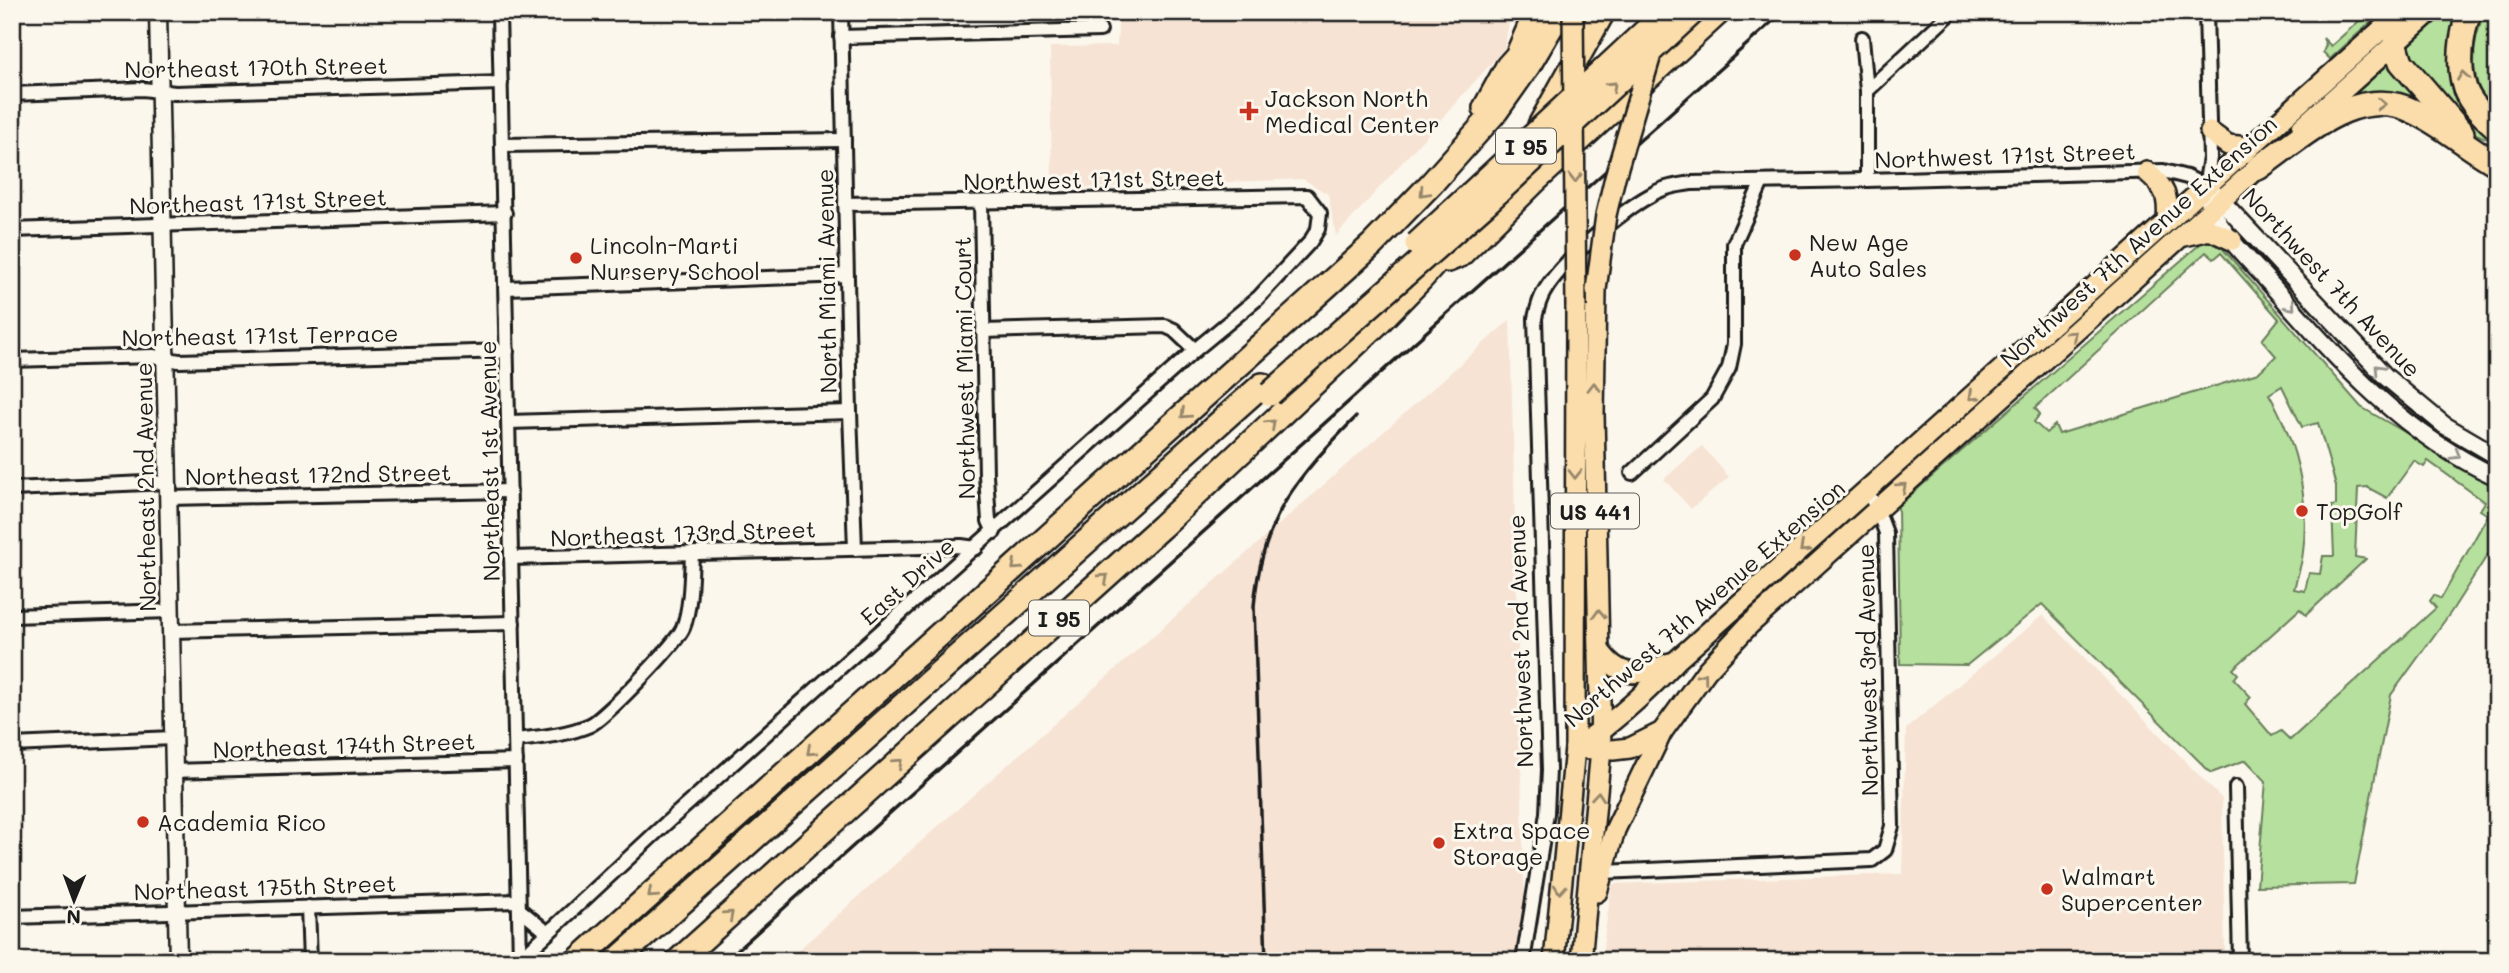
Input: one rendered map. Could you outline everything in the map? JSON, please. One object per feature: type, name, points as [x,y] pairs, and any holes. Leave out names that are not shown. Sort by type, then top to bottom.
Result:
[{"type":"highway","points":[[1508,66],[1522,12]]},
{"type":"highway","points":[[1469,141],[1491,94],[1517,56],[1536,12]]},
{"type":"highway","name":"I 95","points":[[577,961],[1372,245],[1508,95],[1560,12]]},
{"type":"highway","name":"I 95","points":[[678,961],[1181,508],[1307,391],[1432,268],[1506,177],[1552,104],[1603,12]]},
{"type":"highway","points":[[639,961],[1266,389],[1377,281],[1665,12]]},
{"type":"highway","points":[[617,961],[894,711],[1266,389],[1701,18],[1719,12]]},
{"type":"highway","points":[[2401,12],[2395,42],[2401,62],[2488,159]]},
{"type":"highway","points":[[2469,12],[2463,30],[2465,89],[2479,113],[2497,128]]},
{"type":"highway","points":[[1432,268],[1460,255],[1701,18]]},
{"type":"highway","points":[[2253,158],[2357,105],[2385,102],[2412,110],[2488,159]]},
{"type":"main road","name":"US 441","points":[[1573,12],[1576,307],[1575,748]]},
{"type":"main road","name":"US 441","points":[[1581,961],[1601,740],[1594,414],[1596,290],[1606,215],[1615,177],[1665,12]]},
{"type":"main road","name":"Northwest 7th Avenue Extension","points":[[1601,740],[1630,748],[1662,732],[1707,670],[1749,625],[2217,204],[2253,158],[2401,12]]},
{"type":"main road","name":"Northwest 7th Avenue Extension","points":[[1575,748],[1601,740],[1678,660],[2206,186],[2253,158],[2430,12]]},
{"type":"main road","points":[[2210,132],[2253,158]]},
{"type":"main road","points":[[2147,172],[2164,189],[2168,206],[2167,220]]},
{"type":"main road","points":[[2180,237],[2210,230],[2232,240]]},
{"type":"main road","points":[[1600,651],[1615,667],[1631,674],[1650,672],[1678,660]]},
{"type":"main road","points":[[1583,937],[1622,813],[1662,732]]},
{"type":"main road","name":"Northwest 2nd Avenue","points":[[1554,961],[1575,748]]},
{"type":"street","name":"Northeast 2nd Avenue","points":[[158,12],[178,961]]},
{"type":"street","name":"Northeast 1st Avenue","points":[[499,12],[519,960]]},
{"type":"street","name":"North Miami Avenue","points":[[841,12],[855,549]]},
{"type":"street","points":[[1867,91],[1952,12]]},
{"type":"street","points":[[2206,12],[2210,132],[2206,186]]},
{"type":"street","points":[[841,37],[1100,30]]},
{"type":"street","points":[[1862,38],[1867,91],[1867,180]]},
{"type":"street","name":"Northeast 170th Street","points":[[12,94],[143,89],[175,93],[501,83]]},
{"type":"street","points":[[503,145],[844,140]]},
{"type":"street","name":"Northwest 171st Street","points":[[1535,318],[1542,295],[1555,275],[1625,212],[1670,186],[1692,183],[2163,171],[2188,177],[2206,186]]},
{"type":"street","points":[[1632,473],[1712,399],[1729,368],[1734,344],[1734,244],[1762,181]]},
{"type":"street","name":"Northwest 7th Avenue","points":[[2206,186],[2217,204],[2232,240],[2339,360],[2390,410],[2457,456],[2497,477]]},
{"type":"street","name":"Northwest 171st Street","points":[[845,204],[1307,196],[1320,213],[1318,229]]},
{"type":"street","name":"Northwest Miami Court","points":[[981,202],[988,498],[989,521],[994,532]]},
{"type":"street","name":"Northwest 7th Avenue","points":[[2217,204],[2386,377],[2444,425],[2497,456]]},
{"type":"street","name":"Northeast 171st Street","points":[[12,230],[505,214]]},
{"type":"street","name":"East Drive","points":[[519,960],[663,826],[1195,350],[1258,298],[1310,242],[1318,229]]},
{"type":"street","points":[[506,288],[846,275]]},
{"type":"street","name":"Northwest 2nd Avenue","points":[[1523,961],[1548,813],[1549,770],[1535,318]]},
{"type":"street","points":[[983,331],[1165,326],[1174,330],[1195,350]]},
{"type":"street","name":"Northeast 171st Terrace","points":[[12,360],[153,356],[179,361],[507,351]]},
{"type":"street","points":[[509,422],[850,412]]},
{"type":"street","name":"Northeast 172nd Street","points":[[12,489],[510,491]]},
{"type":"street","name":"Northwest 3rd Avenue","points":[[1603,872],[1872,860],[1885,850],[1892,826],[1886,533],[1867,491]]},
{"type":"street","name":"Northeast 173rd Street","points":[[511,558],[961,546],[976,548]]},
{"type":"street","points":[[516,740],[548,737],[593,724],[648,673],[683,629],[691,584],[692,553]]},
{"type":"street","points":[[12,616],[170,611]]},
{"type":"street","points":[[171,631],[513,623]]},
{"type":"street","points":[[12,746],[173,738]]},
{"type":"street","name":"Northeast 174th Street","points":[[173,771],[516,761]]},
{"type":"street","points":[[2236,787],[2240,961]]},
{"type":"street","points":[[519,905],[548,933]]},
{"type":"street","name":"Northeast 175th Street","points":[[12,917],[308,907],[519,905]]},
{"type":"street","points":[[308,907],[310,961]]},
{"type":"shaded area","name":"Jackson North Medical Center","points":[[1119,12],[1511,12],[1504,49],[1336,236],[1328,194],[1303,179],[1052,189],[1050,47],[1117,46]]},
{"type":"shaded area","points":[[1510,320],[1526,961],[786,961]]},
{"type":"shaded area","points":[[1702,446],[1729,477],[1691,509],[1664,479]]},
{"type":"shaded area","points":[[2043,615],[2222,799],[2225,961],[1601,961],[1612,884],[1902,874],[1906,729]]},
{"type":"green space","points":[[2369,12],[2382,12],[2330,59],[2323,52],[2326,45],[2323,38],[2331,46]]},
{"type":"green space","points":[[2442,12],[2460,12],[2456,68],[2461,99],[2468,113],[2497,143],[2469,131],[2403,52]]},
{"type":"green space","points":[[2485,12],[2497,12],[2497,111],[2480,90],[2474,64],[2474,50]]},
{"type":"green space","points":[[2389,62],[2442,119],[2350,94]]},
{"type":"green space","points":[[2207,238],[2226,246],[2223,249],[2361,407],[2497,485],[2497,540],[2451,612],[2391,695],[2354,884],[2257,886],[2266,781],[2246,760],[2211,773],[2042,604],[1967,665],[1900,664],[1898,506]],"holes":[[[2206,252],[2214,259],[2221,253],[2279,319],[2262,340],[2276,356],[2258,373],[2059,434],[2055,425],[2046,433],[2034,422],[2040,414],[2035,408]],[[2282,386],[2302,427],[2318,423],[2336,486],[2336,505],[2332,506],[2334,556],[2323,556],[2320,574],[2309,573],[2305,591],[2294,589],[2302,561],[2305,532],[2299,470],[2287,430],[2269,394]],[[2414,461],[2424,467],[2428,461],[2485,502],[2480,510],[2488,515],[2441,599],[2434,595],[2430,601],[2436,608],[2290,740],[2281,731],[2272,736],[2245,704],[2251,697],[2234,679],[2238,674],[2233,669],[2300,609],[2306,615],[2366,559],[2355,557],[2358,488],[2367,487],[2387,498]]]},
{"type":"railway","points":[[725,961],[1783,12]]},
{"type":"railway","points":[[1266,961],[1254,606],[1258,575],[1274,523],[1299,480],[1356,417]]},
{"type":"place","name":"Jackson North Medical Center","points":[[1249,111]]},
{"type":"place","name":"New Age Auto Sales","points":[[1795,255]]},
{"type":"place","name":"Lincoln-Marti Nursery School","points":[[576,258]]},
{"type":"place","name":"TopGolf","points":[[2302,511]]},
{"type":"place","name":"Academia Rico","points":[[143,822]]},
{"type":"place","name":"Extra Space Storage","points":[[1439,843]]},
{"type":"place","name":"Walmart Supercenter","points":[[2047,889]]}]
